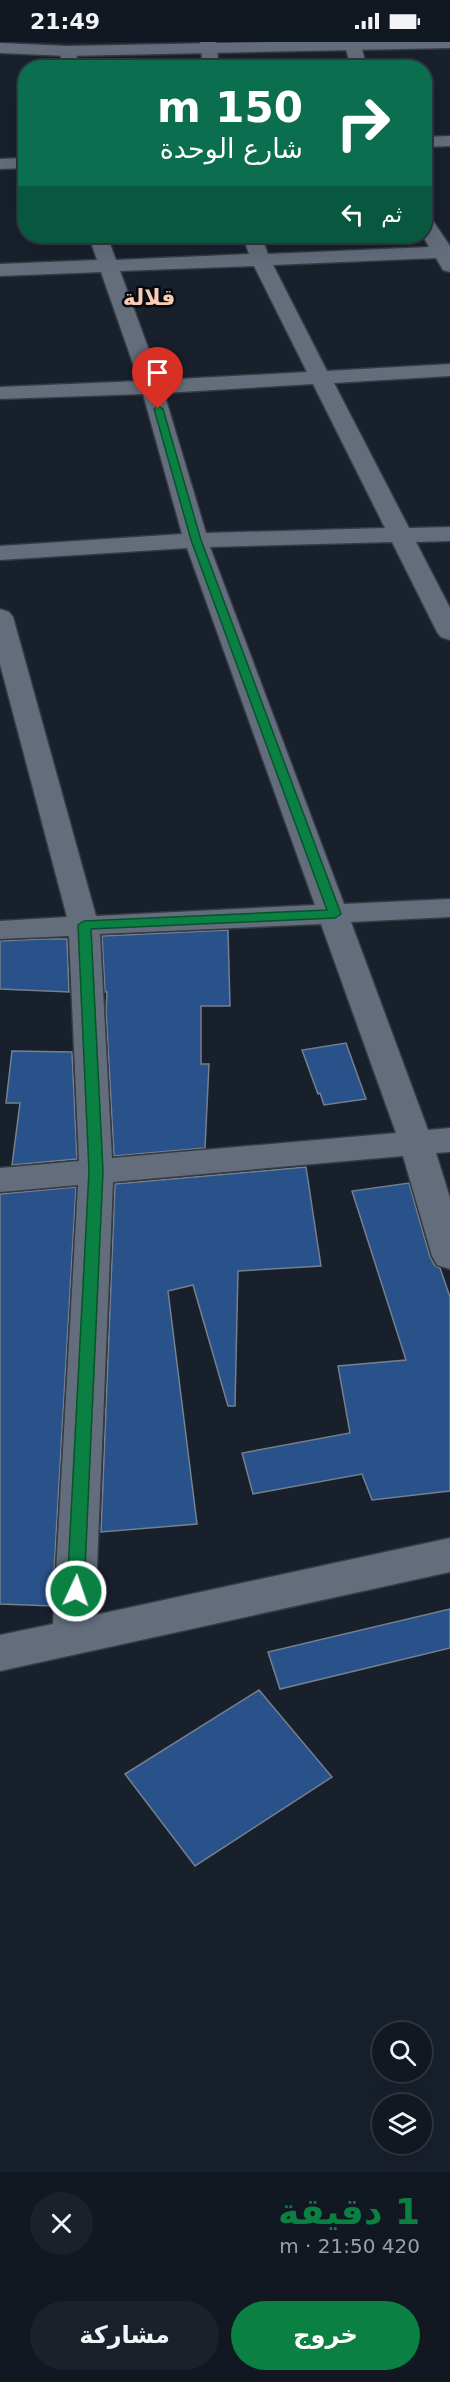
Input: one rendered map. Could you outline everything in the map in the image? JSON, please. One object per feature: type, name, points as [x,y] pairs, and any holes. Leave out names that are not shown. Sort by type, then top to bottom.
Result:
[{"type":"street","points":[[0,48],[69,59],[208,45],[450,43]]},
{"type":"street","points":[[352,44],[357,60]]},
{"type":"street","points":[[208,45],[210,60]]},
{"type":"street","points":[[432,142],[450,141]]},
{"type":"street","points":[[0,164],[18,163]]},
{"type":"street","points":[[432,234],[448,257]]},
{"type":"street","points":[[100,243],[152,387],[196,540],[335,914],[416,1142],[450,1256]]},
{"type":"street","points":[[254,243],[260,259],[450,632]]},
{"type":"street","points":[[0,270],[260,259],[448,257]]},
{"type":"street","points":[[0,393],[450,370]]},
{"type":"street","points":[[0,553],[196,540],[450,534]]},
{"type":"street","points":[[0,617],[84,925],[96,1171],[73,1637]]},
{"type":"street","points":[[0,930],[450,908]]},
{"type":"street","points":[[0,1180],[450,1140]]},
{"type":"street","points":[[0,1653],[450,1555]]},
{"type":"building","points":[[228,930],[230,1006],[201,1006],[201,1064],[209,1064],[205,1148],[114,1156],[107,992],[105,992],[102,936]]},
{"type":"building","points":[[67,939],[69,992],[0,989],[0,941]]},
{"type":"building","points":[[346,1043],[366,1099],[324,1105],[302,1050]]},
{"type":"building","points":[[12,1051],[72,1052],[77,1159],[12,1165],[20,1103],[6,1103]]},
{"type":"building","points":[[306,1167],[321,1266],[238,1271],[235,1406],[228,1406],[193,1285],[168,1291],[197,1524],[101,1532],[115,1184]]},
{"type":"building","points":[[409,1183],[430,1257],[435,1266],[440,1268],[450,1297],[450,1491],[372,1500],[362,1474],[253,1494],[242,1453],[350,1433],[338,1366],[406,1360],[352,1191]]},
{"type":"building","points":[[76,1187],[52,1606],[0,1604],[0,1194]]},
{"type":"building","points":[[450,1609],[450,1648],[280,1689],[268,1652]]},
{"type":"building","points":[[259,1690],[332,1777],[195,1866],[125,1774]]},
{"type":"district","name":"قلالة","points":[[149,297]]},
{"type":"route","points":[[76,1591],[96,1171],[84,925],[335,914],[196,540],[158,409]]}]
